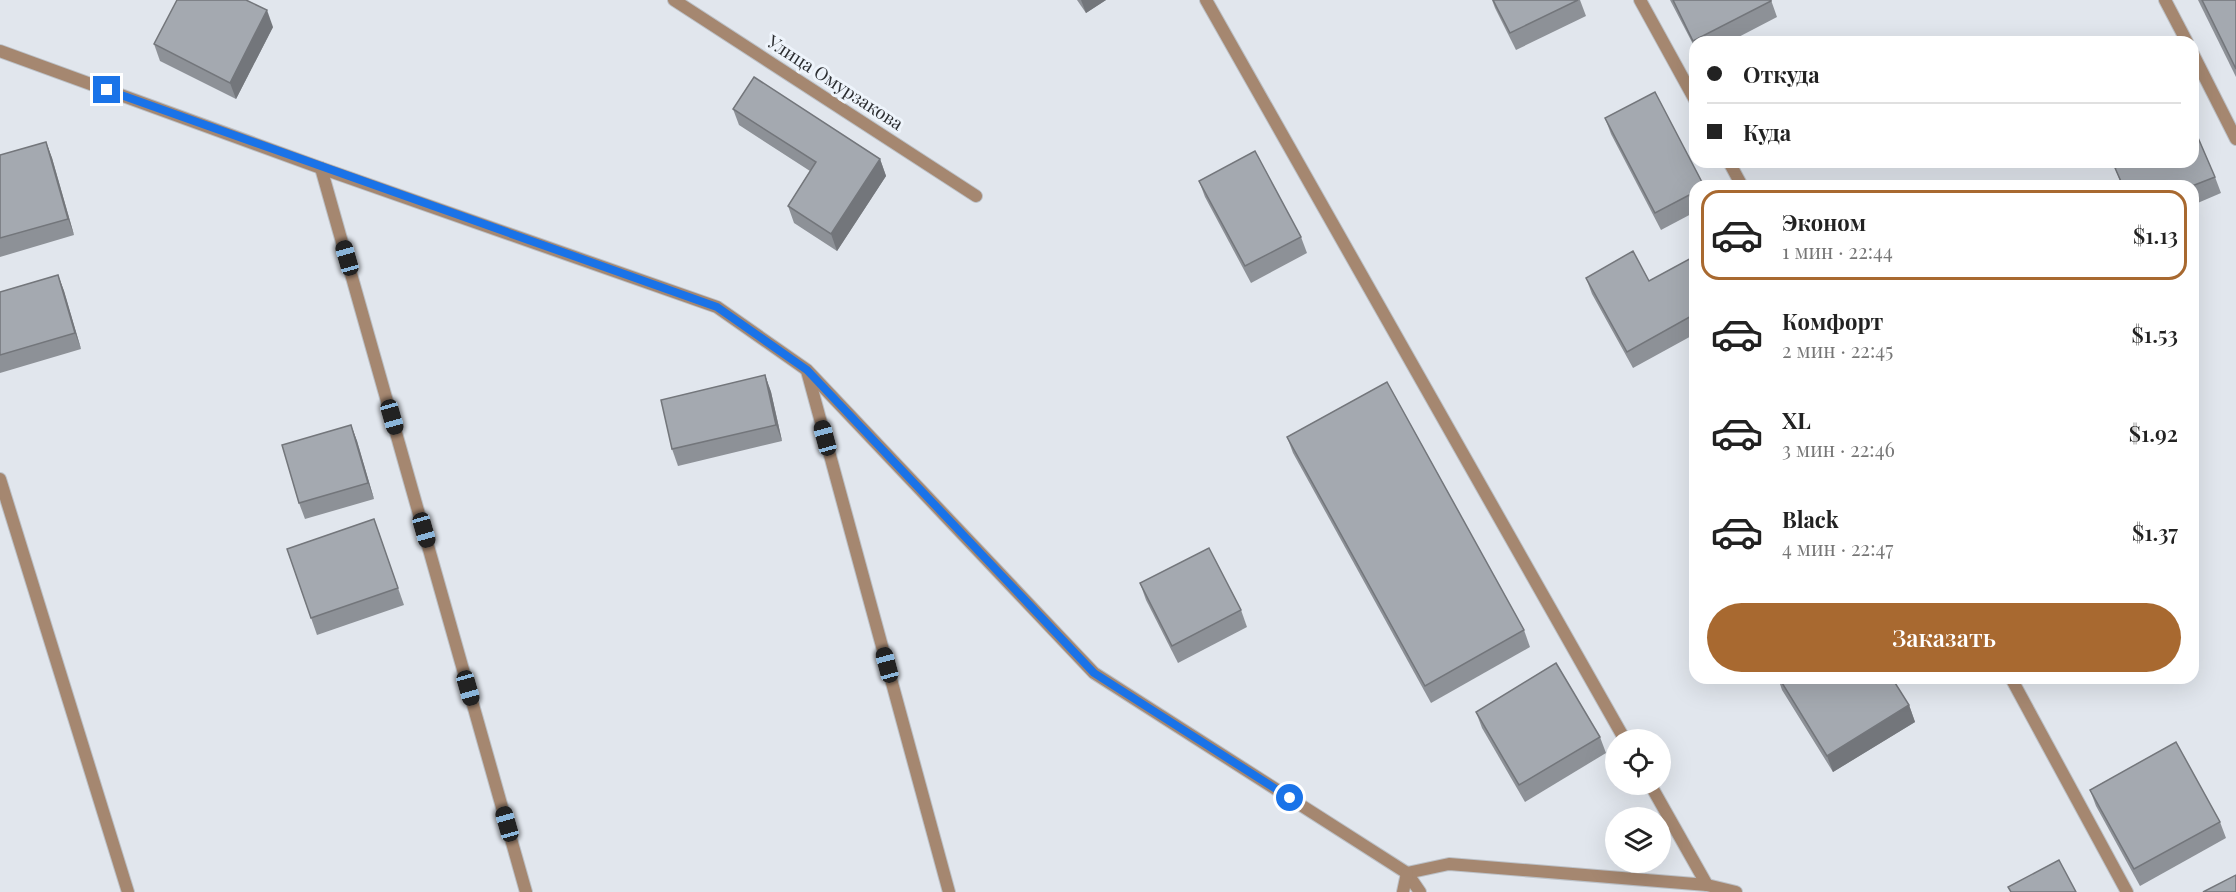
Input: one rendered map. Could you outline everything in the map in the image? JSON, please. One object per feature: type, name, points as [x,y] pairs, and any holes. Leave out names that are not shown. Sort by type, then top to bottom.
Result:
[{"type":"street","name":"Улица Омурзакова","points":[[674,0],[976,196]]},
{"type":"street","points":[[1206,0],[1619,729]]},
{"type":"street","points":[[1640,0],[1689,89]]},
{"type":"street","points":[[2165,0],[2184,36]]},
{"type":"street","points":[[0,51],[321,168],[717,307],[807,370],[1094,673],[1407,873],[1420,892]]},
{"type":"street","points":[[2199,66],[2236,139]]},
{"type":"street","points":[[321,168],[526,892]]},
{"type":"street","points":[[807,370],[949,892]]},
{"type":"street","points":[[0,480],[128,892]]},
{"type":"street","points":[[2014,684],[2127,892]]},
{"type":"street","points":[[1656,795],[1707,885]]},
{"type":"street","points":[[1407,873],[1449,864],[1707,885],[1736,892]]},
{"type":"street","points":[[1403,892],[1407,873]]},
{"type":"building","points":[[177,0],[246,0],[267,10],[230,83],[154,44]]},
{"type":"building","points":[[1493,0],[1578,0],[1510,33]]},
{"type":"building","points":[[1673,0],[1771,0],[1703,36],[1691,36]]},
{"type":"building","points":[[2202,0],[2236,0],[2236,69]]},
{"type":"building","points":[[754,77],[880,159],[831,234],[788,206],[816,162],[733,109]]},
{"type":"building","points":[[1655,92],[1689,157],[1689,168],[1695,168],[1701,180],[1689,180],[1689,195],[1655,213],[1605,118]]},
{"type":"building","points":[[2199,140],[2215,177],[2199,183],[2199,180],[2120,180],[2115,168],[2199,168]]},
{"type":"building","points":[[46,142],[68,219],[0,238],[0,155]]},
{"type":"building","points":[[1255,151],[1301,237],[1245,266],[1199,181]]},
{"type":"building","points":[[1633,251],[1649,281],[1689,259],[1689,317],[1627,352],[1586,278]]},
{"type":"building","points":[[58,275],[75,333],[0,355],[0,292]]},
{"type":"building","points":[[765,375],[776,425],[672,449],[661,400]]},
{"type":"building","points":[[1387,382],[1524,630],[1425,686],[1287,437]]},
{"type":"building","points":[[351,425],[368,483],[299,503],[282,445]]},
{"type":"building","points":[[374,519],[398,588],[311,618],[287,549]]},
{"type":"building","points":[[1209,548],[1241,610],[1172,646],[1140,583]]},
{"type":"building","points":[[1556,663],[1600,737],[1519,785],[1476,712]]},
{"type":"building","points":[[1783,684],[1896,684],[1909,705],[1827,756]]},
{"type":"building","points":[[2176,742],[2220,822],[2134,869],[2090,790]]},
{"type":"building","points":[[2059,860],[2076,892],[2011,892],[2008,887]]},
{"type":"building","points":[[2236,875],[2236,892],[2203,892]]},
{"type":"route","points":[[107,90],[717,307],[807,370],[1094,673],[1290,798]]}]
